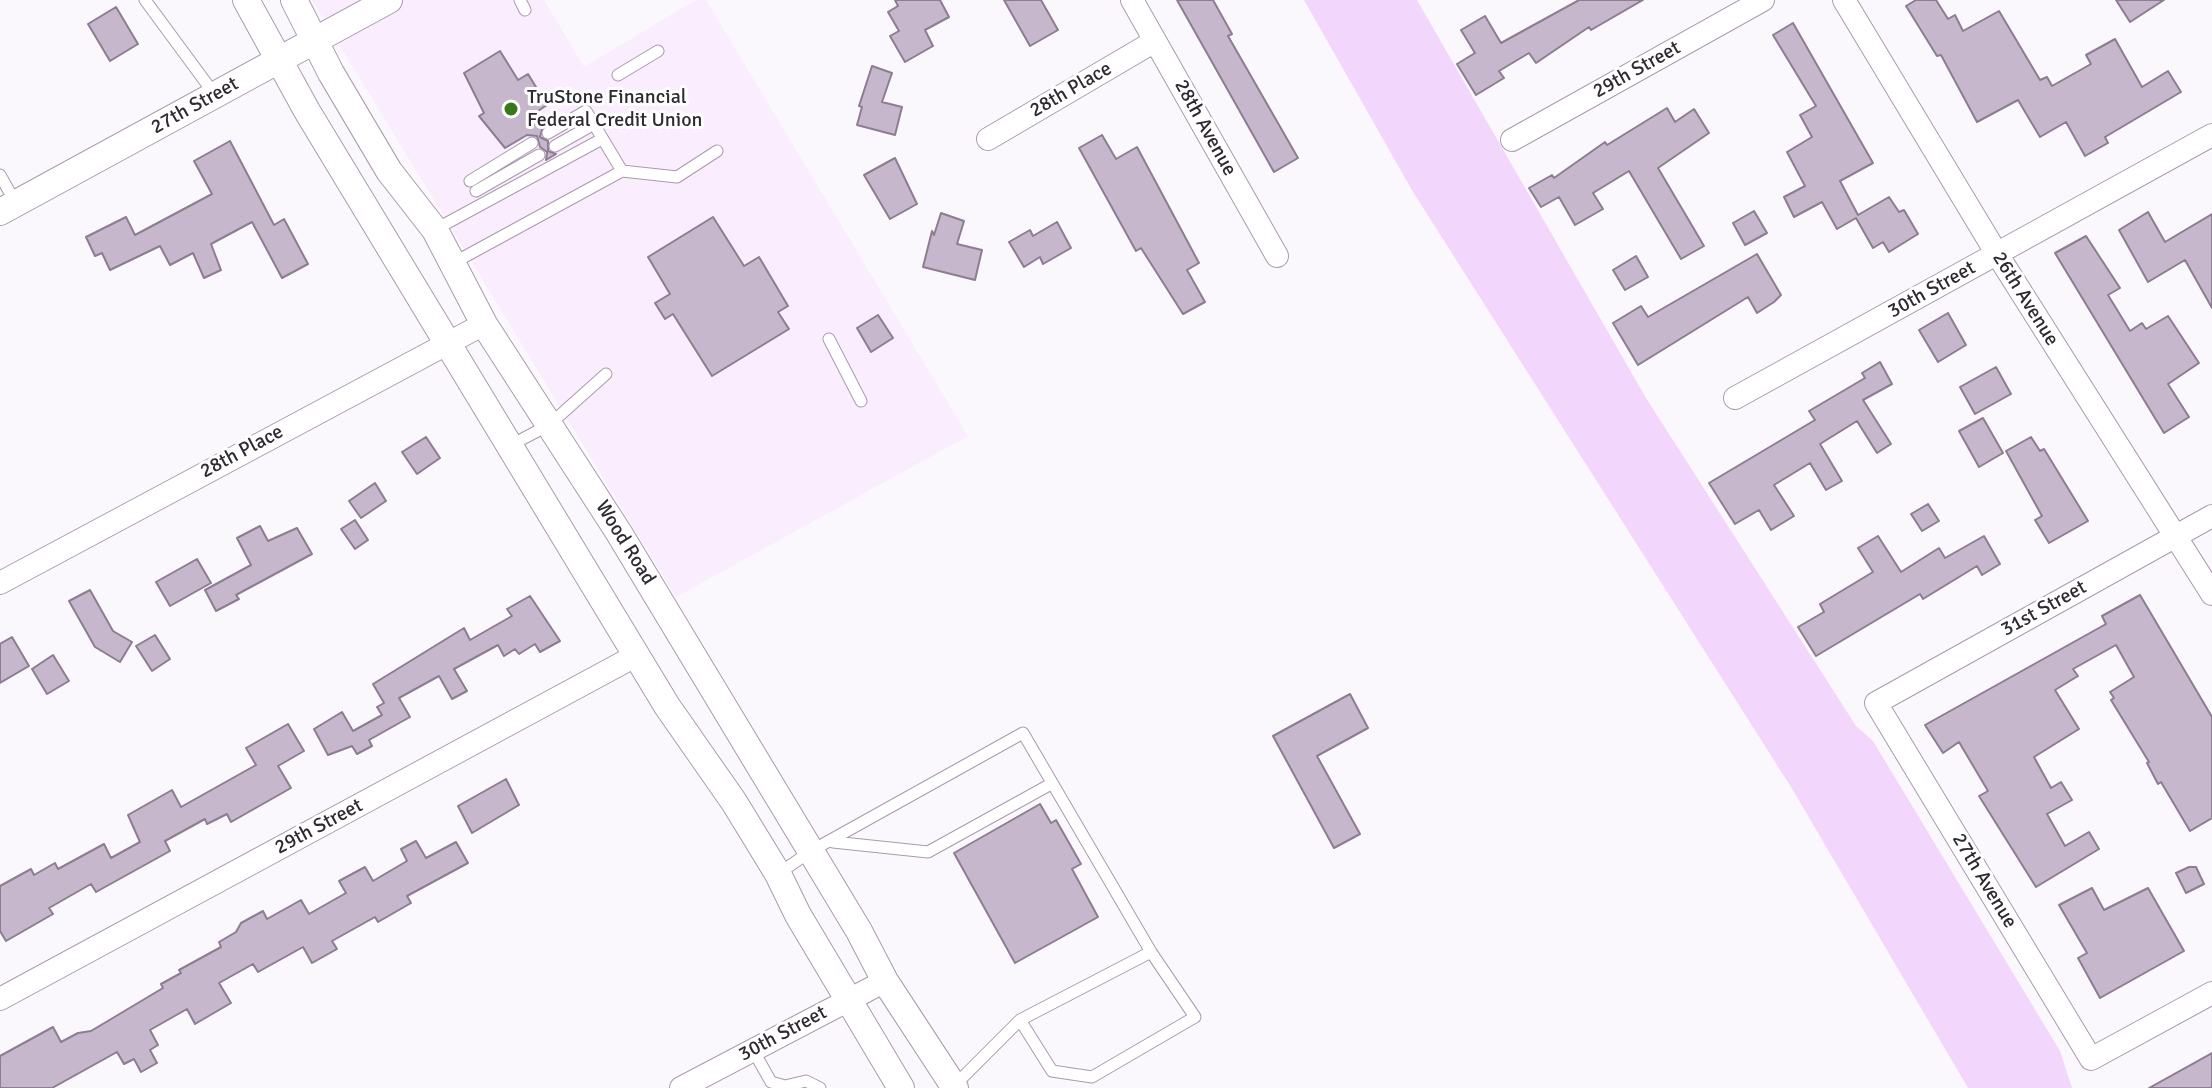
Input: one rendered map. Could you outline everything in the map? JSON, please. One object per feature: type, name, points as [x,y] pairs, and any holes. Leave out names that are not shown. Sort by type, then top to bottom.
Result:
[{"type":"street","points":[[246,0],[307,111],[446,342],[637,655],[778,874],[798,915],[901,1088]]},
{"type":"street","name":"Wood Road","points":[[294,0],[389,171],[435,230],[455,262],[484,324],[820,846],[885,981],[955,1087]]},
{"type":"street","name":"27th Street","points":[[8,208],[389,0]]},
{"type":"street","name":"28th Avenue","points":[[1132,0],[1277,256]]},
{"type":"street","name":"29th Street","points":[[1512,140],[1763,0]]},
{"type":"street","name":"26th Avenue","points":[[1844,0],[1997,254],[2212,594]]},
{"type":"street","name":"28th Place","points":[[988,139],[1155,41]]},
{"type":"street","name":"30th Street","points":[[1735,398],[2212,135]]},
{"type":"street","name":"28th Place","points":[[0,583],[484,324]]},
{"type":"street","name":"31st Street","points":[[1876,703],[2212,516]]},
{"type":"street","name":"29th Street","points":[[0,999],[637,655]]},
{"type":"street","name":"27th Avenue","points":[[1876,703],[2091,1059],[2212,993]]},
{"type":"street","name":"30th Street","points":[[681,1088],[885,981]]},
{"type":"lane","points":[[145,0],[179,51],[195,63],[215,95]]},
{"type":"lane","points":[[618,75],[658,51]]},
{"type":"lane","points":[[548,133],[586,111],[622,171]]},
{"type":"lane","points":[[555,146],[594,124]]},
{"type":"lane","points":[[476,192],[510,192],[602,139]]},
{"type":"lane","points":[[435,230],[532,143]]},
{"type":"lane","points":[[455,262],[622,171],[677,177],[717,151]]},
{"type":"lane","points":[[476,192],[539,155]]},
{"type":"lane","points":[[0,175],[8,208]]},
{"type":"lane","points":[[829,339],[861,401]]},
{"type":"lane","points":[[511,445],[549,425],[606,374]]},
{"type":"lane","points":[[778,874],[820,846],[1023,733],[1151,952],[1195,1017],[1092,1077],[1052,1071],[1020,1020]]},
{"type":"lane","points":[[820,846],[928,852],[1051,784]]},
{"type":"lane","points":[[955,1087],[1020,1020],[1151,952]]},
{"type":"lane","points":[[753,1050],[771,1082],[785,1086],[806,1081],[820,1088]]},
{"type":"shaded area","points":[[312,0],[544,0],[584,67],[696,0],[706,0],[968,436],[676,597]]},
{"type":"shaded area","points":[[1304,0],[1417,0],[1646,398],[1856,726],[1873,741],[2060,1051],[2072,1088],[1968,1088],[1791,787],[1413,192]]},
{"type":"building","points":[[895,0],[940,0],[949,17],[925,30],[933,46],[905,62],[890,36],[899,31],[888,12],[898,6]]},
{"type":"building","points":[[1004,0],[1041,0],[1058,30],[1030,46]]},
{"type":"building","points":[[1177,0],[1213,0],[1232,34],[1228,36],[1298,158],[1274,172]]},
{"type":"building","points":[[1579,0],[1643,0],[1591,30],[1589,27],[1536,63],[1529,53],[1499,71],[1504,78],[1476,95],[1457,64],[1475,53],[1461,30],[1485,16],[1501,43]]},
{"type":"building","points":[[1916,0],[1936,0],[1948,19],[1955,15],[1963,31],[1999,11],[2040,80],[2047,77],[2052,86],[2091,64],[2086,55],[2115,39],[2142,87],[2168,71],[2181,92],[2105,137],[2108,143],[2085,156],[2066,122],[2040,137],[2018,100],[1977,122],[1941,55],[1937,56],[1906,6]]},
{"type":"building","points":[[2116,0],[2164,0],[2130,22]]},
{"type":"building","points":[[116,7],[138,44],[110,61],[88,24]]},
{"type":"building","points":[[1793,23],[1873,163],[1840,181],[1858,215],[1889,197],[1899,212],[1904,210],[1918,234],[1889,252],[1883,242],[1873,248],[1856,218],[1837,229],[1822,202],[1794,217],[1784,197],[1805,186],[1787,152],[1812,137],[1800,115],[1816,106],[1773,35]]},
{"type":"building","name":"TruStone Financial Federal Credit Union","points":[[500,51],[518,80],[528,74],[547,105],[535,113],[543,126],[540,137],[548,141],[548,151],[556,154],[546,160],[547,152],[540,147],[537,136],[527,135],[505,148],[479,116],[484,113],[464,73]]},
{"type":"building","points":[[872,66],[892,73],[882,102],[902,107],[895,135],[857,125],[862,107],[859,106]]},
{"type":"building","points":[[1667,108],[1675,122],[1694,109],[1709,133],[1658,168],[1704,246],[1681,259],[1629,171],[1593,193],[1603,209],[1575,225],[1559,197],[1541,207],[1529,188],[1552,175],[1554,178],[1605,142],[1607,145]]},
{"type":"building","points":[[1102,135],[1116,159],[1137,147],[1199,263],[1187,270],[1205,302],[1183,314],[1141,248],[1136,251],[1079,148]]},
{"type":"building","points":[[230,141],[274,225],[284,219],[308,264],[282,278],[252,222],[211,244],[221,270],[204,278],[193,253],[170,265],[160,246],[110,270],[102,253],[95,256],[86,237],[126,217],[135,235],[212,194],[194,161]]},
{"type":"building","points":[[895,158],[917,204],[890,219],[864,175]]},
{"type":"building","points":[[1754,211],[1767,233],[1745,245],[1733,223]]},
{"type":"building","points":[[2148,212],[2165,242],[2212,214],[2212,308],[2185,260],[2148,282],[2119,230]]},
{"type":"building","points":[[941,213],[964,221],[957,244],[982,250],[975,280],[923,267],[932,231],[934,235]]},
{"type":"building","points":[[713,217],[744,266],[759,257],[788,306],[778,312],[789,329],[712,376],[673,314],[665,319],[655,303],[670,294],[648,257]]},
{"type":"building","points":[[1057,222],[1071,248],[1043,264],[1040,257],[1024,267],[1009,242],[1030,230],[1033,236]]},
{"type":"building","points":[[2086,236],[2120,288],[2108,295],[2130,331],[2142,323],[2146,329],[2168,316],[2199,363],[2168,384],[2189,417],[2164,433],[2055,253]]},
{"type":"building","points":[[1757,254],[1781,295],[1774,302],[1757,313],[1748,297],[1638,365],[1613,323],[1641,306],[1648,317]]},
{"type":"building","points":[[1636,256],[1648,277],[1625,290],[1613,270]]},
{"type":"building","points":[[1948,313],[1966,345],[1938,362],[1919,330]]},
{"type":"building","points":[[878,315],[893,338],[871,352],[857,328]]},
{"type":"building","points":[[1880,362],[1892,384],[1863,400],[1891,444],[1877,453],[1857,421],[1820,444],[1842,481],[1826,490],[1810,463],[1774,485],[1794,516],[1771,530],[1759,510],[1735,524],[1709,483],[1815,420],[1809,411],[1865,378],[1862,373]]},
{"type":"building","points":[[1996,367],[2011,394],[1975,414],[1960,387]]},
{"type":"building","points":[[1983,418],[2003,453],[1979,467],[1959,431]]},
{"type":"building","points":[[426,437],[440,458],[417,474],[402,452]]},
{"type":"building","points":[[2031,437],[2040,451],[2044,449],[2088,521],[2049,543],[2035,520],[2042,516],[2006,451]]},
{"type":"building","points":[[375,483],[386,501],[361,518],[349,501]]},
{"type":"building","points":[[1928,504],[1939,521],[1922,531],[1911,514]]},
{"type":"building","points":[[355,520],[368,540],[355,549],[341,529]]},
{"type":"building","points":[[260,526],[268,541],[297,528],[312,554],[236,595],[239,599],[216,611],[205,590],[251,565],[237,538]]},
{"type":"building","points":[[1878,536],[1901,572],[1939,548],[1945,558],[1984,536],[2000,564],[1982,575],[1977,566],[1923,599],[1920,594],[1816,656],[1798,627],[1824,612],[1820,604],[1873,572],[1858,548]]},
{"type":"building","points":[[197,559],[211,583],[170,606],[156,582]]},
{"type":"building","points":[[90,590],[113,631],[132,642],[120,662],[95,647],[69,601]]},
{"type":"building","points":[[2140,595],[2212,717],[2212,818],[2190,831],[2161,782],[2158,784],[2149,762],[2111,700],[2114,698],[2110,692],[2134,677],[2116,645],[2073,669],[2078,676],[2055,690],[2079,729],[2034,757],[2051,788],[2061,782],[2072,800],[2047,814],[2065,846],[2089,832],[2099,849],[2036,887],[1979,796],[1988,791],[1959,742],[1943,753],[1925,725],[2106,624],[2102,616]]},
{"type":"building","points":[[530,596],[560,641],[540,652],[535,644],[519,654],[515,649],[504,656],[498,645],[454,669],[467,691],[452,699],[439,676],[399,698],[410,717],[369,740],[372,746],[357,754],[352,746],[328,755],[314,729],[342,712],[353,731],[382,715],[377,707],[384,703],[373,684],[464,628],[470,640],[512,616],[507,609]]},
{"type":"building","points":[[155,635],[170,659],[152,671],[136,646]]},
{"type":"building","points":[[12,637],[29,666],[0,683],[0,644]]},
{"type":"building","points":[[53,655],[69,681],[47,694],[32,669]]},
{"type":"building","points":[[1350,694],[1368,728],[1317,756],[1360,834],[1334,848],[1273,736]]},
{"type":"building","points":[[288,724],[304,751],[278,766],[291,788],[231,822],[227,814],[207,824],[205,819],[165,841],[170,851],[96,892],[91,884],[49,908],[53,914],[6,941],[0,931],[0,886],[31,869],[34,875],[55,863],[58,869],[104,844],[111,858],[140,842],[128,815],[172,790],[181,807],[256,765],[246,748]]},
{"type":"building","points":[[506,779],[519,805],[472,833],[458,806]]},
{"type":"building","points":[[1040,804],[1051,823],[1056,820],[1081,864],[1072,869],[1098,917],[1015,963],[954,853]]},
{"type":"building","points":[[416,841],[426,858],[456,842],[468,863],[407,896],[411,903],[378,922],[375,917],[332,941],[337,949],[312,963],[303,947],[258,972],[253,964],[219,983],[231,1003],[195,1024],[187,1009],[150,1030],[158,1045],[150,1050],[157,1063],[141,1072],[134,1059],[124,1064],[117,1052],[52,1088],[0,1088],[0,1056],[53,1027],[61,1042],[78,1033],[91,1031],[163,988],[161,984],[181,973],[179,970],[221,947],[219,942],[236,932],[241,923],[263,911],[267,919],[301,900],[309,914],[346,893],[339,881],[365,867],[373,881],[407,861],[401,849]]},
{"type":"building","points":[[2196,867],[2204,884],[2186,893],[2176,873]]},
{"type":"building","points":[[2092,888],[2104,910],[2148,888],[2184,951],[2100,998],[2078,958],[2087,953],[2059,905]]},
{"type":"building","points":[[2212,1053],[2212,1088],[2149,1088]]},
{"type":"place","name":"TruStone Financial Federal Credit Union","points":[[511,109]]}]
